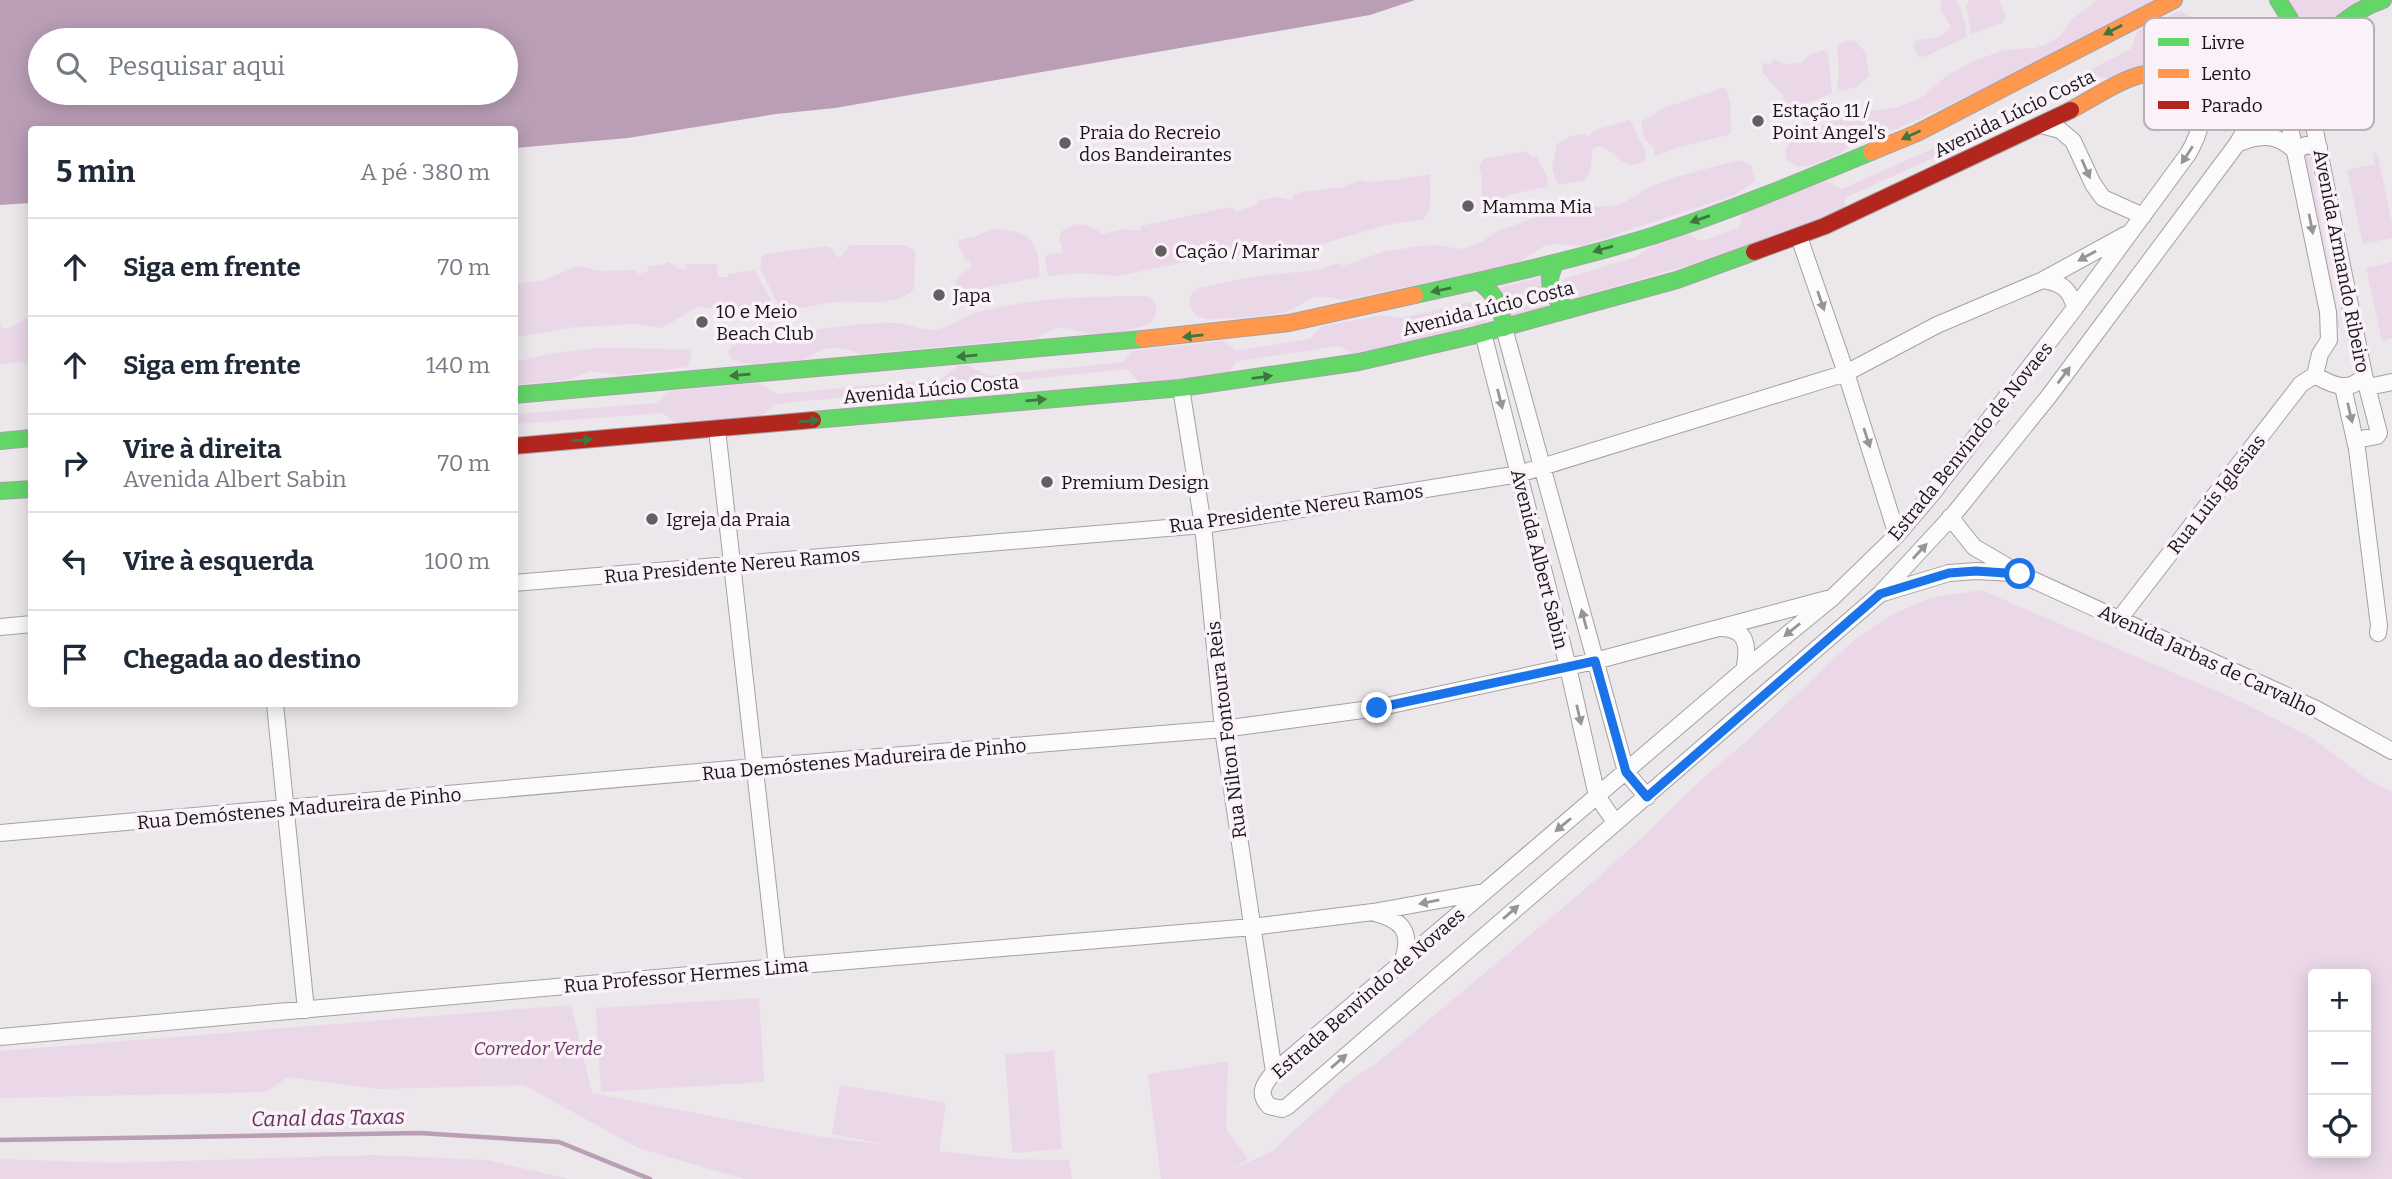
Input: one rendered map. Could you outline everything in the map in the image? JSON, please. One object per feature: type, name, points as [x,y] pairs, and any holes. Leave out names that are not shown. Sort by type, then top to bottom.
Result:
[{"type":"main road","name":"Avenida Lúcio Costa","points":[[518,395],[1204,334],[1289,323],[1479,282],[1651,236],[1808,180],[1917,133],[2174,0]]},
{"type":"main road","points":[[2278,0],[2289,18]]},
{"type":"main road","points":[[2347,18],[2368,5],[2383,0]]},
{"type":"main road","name":"Avenida Lúcio Costa","points":[[518,446],[1181,388],[1359,362],[1504,328],[1677,280],[1800,237],[2040,125],[2135,76],[2144,75]]},
{"type":"main road","points":[[1555,263],[1550,276],[1551,293],[1568,310]]},
{"type":"main road","points":[[1479,282],[1496,295],[1500,302],[1504,328]]},
{"type":"main road","points":[[0,441],[28,438]]},
{"type":"main road","points":[[0,491],[28,489]]},
{"type":"street","points":[[2040,125],[2060,130],[2073,141],[2093,184],[2103,198],[2143,216]]},
{"type":"street","name":"Estrada Benvindo de Novaes","points":[[2200,130],[2196,141],[2075,308],[1897,535],[1832,598],[1274,1072],[1265,1083],[1262,1095],[1269,1106],[1282,1109],[1288,1106],[1880,594],[1950,517],[2049,396],[2245,130]]},
{"type":"street","name":"Avenida Armando Ribeiro","points":[[2290,130],[2328,312],[2329,340],[2320,354],[2315,375],[2343,387],[2356,440],[2378,633]]},
{"type":"street","name":"Avenida Armando Ribeiro","points":[[2315,130],[2356,336],[2379,434],[2356,440]]},
{"type":"street","points":[[2237,144],[2251,138],[2269,136],[2288,144],[2295,151],[2306,145],[2319,148]]},
{"type":"street","points":[[2301,177],[2313,178],[2323,170]]},
{"type":"street","name":"Rua Presidente Nereu Ramos","points":[[518,583],[1203,525],[1519,474],[1846,373],[1937,325],[2043,280],[2132,231]]},
{"type":"street","points":[[1800,237],[1897,535]]},
{"type":"street","points":[[2043,280],[2069,290],[2075,308]]},
{"type":"street","name":"Avenida Albert Sabin","points":[[1504,328],[1626,772],[1647,797]]},
{"type":"street","name":"Avenida Albert Sabin","points":[[1483,333],[1568,667],[1597,796],[1615,822]]},
{"type":"street","points":[[2329,340],[2342,335],[2356,336]]},
{"type":"street","name":"Rua Luís Iglesias","points":[[2120,618],[2301,384],[2315,375]]},
{"type":"street","points":[[2343,387],[2366,381],[2392,382]]},
{"type":"street","name":"Rua Nilton Fontoura Reis","points":[[1181,388],[1203,525],[1223,729],[1274,1072]]},
{"type":"street","points":[[717,429],[777,967]]},
{"type":"street","name":"Avenida Jarbas de Carvalho","points":[[1950,517],[1974,547],[2020,574],[2316,709],[2392,751]]},
{"type":"street","name":"Avenida Jarbas de Carvalho","points":[[1880,594],[1949,573],[1976,571],[2020,574]]},
{"type":"street","name":"Rua Demóstenes Madureira de Pinho","points":[[0,833],[1223,729],[1377,708],[1568,667],[1832,598]]},
{"type":"street","points":[[0,627],[28,624]]},
{"type":"street","points":[[1718,628],[1732,628],[1741,634],[1748,654],[1744,670]]},
{"type":"street","points":[[275,707],[306,1010]]},
{"type":"street","name":"Rua Professor Hermes Lima","points":[[0,1037],[1252,927],[1373,912],[1486,891]]},
{"type":"street","points":[[1373,912],[1398,921],[1404,929],[1407,942],[1402,962]]},
{"type":"green space","points":[[1942,0],[1956,0],[1965,22],[1966,37],[1924,57],[1919,56],[1913,48],[1915,41],[1940,36],[1951,26],[1940,9]]},
{"type":"green space","points":[[1970,0],[1999,0],[2006,18],[2002,23],[1971,34],[1966,5]]},
{"type":"green space","points":[[2097,0],[2155,0],[1990,86],[1897,129],[1859,135],[1842,152],[1831,158],[1800,167],[1787,161],[1785,151],[1789,144],[1813,129],[1838,118],[1866,111],[1897,108],[1924,96],[1946,76],[1974,61],[2004,50],[2035,48],[2047,44],[2059,37],[2072,19]]},
{"type":"green space","points":[[2287,0],[2359,0],[2335,18],[2296,18]]},
{"type":"green space","points":[[2180,11],[2192,18],[2165,18]]},
{"type":"green space","points":[[2144,27],[2144,74],[2118,79],[2098,77],[1994,130],[1845,198],[1844,212],[1761,244],[1568,300],[1559,283],[1566,278],[1636,257],[1656,243],[1686,233],[1701,241],[1739,228],[1743,213],[1827,181],[1842,189],[1976,129],[2131,49],[2138,30]]},
{"type":"green space","points":[[1855,40],[1865,52],[1869,76],[1857,87],[1840,91],[1837,87],[1837,46]]},
{"type":"green space","points":[[1823,50],[1828,54],[1832,93],[1801,106],[1787,116],[1783,107],[1783,96],[1762,72],[1763,63],[1771,64],[1773,59],[1785,64],[1802,62],[1808,56]]},
{"type":"green space","points":[[1726,89],[1730,102],[1731,134],[1653,156],[1655,149],[1644,138],[1641,122],[1664,108]]},
{"type":"green space","points":[[1630,120],[1645,151],[1646,160],[1638,164],[1626,164],[1598,146],[1592,149],[1591,167],[1586,180],[1557,185],[1552,167],[1557,144],[1573,136],[1590,136],[1592,131]]},
{"type":"green space","points":[[2294,130],[2304,130],[2340,328],[2332,326]]},
{"type":"green space","points":[[1525,151],[1533,158],[1537,157],[1547,177],[1548,187],[1511,194],[1496,201],[1484,201],[1479,167],[1483,159]]},
{"type":"green space","points":[[2373,153],[2377,153],[2392,223],[2392,238],[2363,244],[2347,170],[2375,164]]},
{"type":"green space","points":[[1740,160],[1751,165],[1755,181],[1735,195],[1581,246],[1544,246],[1514,265],[1343,300],[1314,298],[1289,310],[1262,316],[1207,319],[1196,316],[1189,305],[1192,293],[1198,288],[1251,277],[1315,270],[1340,263],[1343,266],[1383,252],[1420,246],[1436,245],[1462,249],[1483,241],[1498,231],[1558,209],[1620,205],[1648,188],[1676,177]]},
{"type":"green space","points":[[1430,174],[1430,205],[1423,219],[1386,225],[1318,245],[1180,263],[1118,276],[1080,273],[1048,276],[1045,258],[1050,254],[1064,253],[1059,238],[1061,232],[1072,225],[1082,224],[1102,234],[1123,229],[1140,231],[1141,226],[1231,207],[1237,212],[1256,205],[1259,201],[1277,197],[1291,200],[1295,194],[1344,187],[1361,180],[1394,180]]},
{"type":"green space","points":[[991,229],[1014,231],[1029,239],[1037,253],[1039,277],[959,293],[955,285],[961,274],[971,268],[958,244],[959,240]]},
{"type":"green space","points":[[850,245],[903,245],[915,250],[914,289],[888,301],[838,302],[782,312],[760,268],[762,257],[766,254],[826,246],[831,248],[837,257],[841,257]]},
{"type":"green space","points":[[668,262],[679,269],[686,269],[687,264],[717,264],[718,277],[754,270],[773,303],[773,314],[748,319],[734,316],[731,319],[715,309],[699,306],[662,328],[635,324],[575,327],[518,336],[518,284],[542,281],[578,266],[600,271],[635,270],[639,274],[648,271],[648,266]]},
{"type":"green space","points":[[2392,262],[2392,338],[2382,341],[2366,268]]},
{"type":"green space","points":[[1541,277],[1544,302],[1547,306],[1508,323],[1495,289]]},
{"type":"green space","points":[[1146,296],[1156,309],[1149,324],[1115,332],[1095,334],[1061,328],[1037,338],[860,354],[833,348],[804,359],[775,364],[738,361],[730,358],[728,352],[737,344],[836,327],[896,323],[932,330],[972,314],[1015,304],[1059,299]]},
{"type":"green space","points":[[1474,301],[1485,304],[1488,312],[1486,321],[1480,324],[1356,356],[1340,346],[1237,361],[1226,376],[1142,386],[1128,369],[961,386],[941,403],[930,404],[908,391],[775,404],[759,418],[677,425],[663,413],[518,424],[518,414],[657,403],[670,391],[758,383],[778,394],[941,379],[958,366],[968,365],[988,376],[1124,362],[1132,351],[1223,341],[1236,351],[1310,339],[1320,327],[1381,315],[1402,318]]},
{"type":"green space","points":[[28,318],[28,364],[20,362],[0,365],[0,322],[2,329]]},
{"type":"green space","points":[[595,348],[681,349],[689,350],[692,354],[687,367],[620,375],[591,371],[568,380],[518,385],[518,361]]},
{"type":"green space","points":[[1981,590],[2242,702],[2312,738],[2367,779],[2392,792],[2392,1179],[1161,1179],[1148,1074],[1228,1061],[1226,1128],[1248,1160],[1228,1171],[1271,1152],[1346,1083],[1378,1062],[1584,890],[1852,642],[1889,616],[1930,598]]},
{"type":"green space","points":[[759,998],[764,1082],[601,1092],[596,1008]]},
{"type":"green space","name":"Corredor Verde","points":[[571,1005],[592,1093],[815,1136],[889,1145],[832,1134],[840,1085],[946,1103],[939,1151],[1008,1159],[1069,1160],[1072,1179],[744,1179],[638,1148],[524,1085],[378,1089],[288,1077],[265,1092],[0,1098],[0,1051]]},
{"type":"green space","points":[[1054,1051],[1062,1149],[1012,1153],[1005,1054]]},
{"type":"green space","points":[[374,1155],[487,1160],[568,1179],[0,1179],[0,1159],[114,1163]]},
{"type":"shaded area","points":[[0,0],[1415,0],[1370,15],[835,108],[776,114],[628,138],[518,148],[518,126],[28,126],[28,203],[0,205]]},
{"type":"waterway","name":"Canal das Taxas","points":[[0,1140],[420,1133],[559,1142],[650,1179]]},
{"type":"traffic: fast","points":[[2278,0],[2289,18]]},
{"type":"traffic: fast","points":[[2348,18],[2383,0]]},
{"type":"traffic: fast","points":[[1415,295],[1534,268],[1652,236],[1735,207],[1871,152]]},
{"type":"traffic: fast","points":[[813,420],[1181,388],[1359,362],[1476,335],[1677,280],[1754,252]]},
{"type":"traffic: fast","points":[[1555,263],[1550,277],[1551,293],[1568,310]]},
{"type":"traffic: fast","points":[[1479,282],[1490,291],[1497,302],[1504,328]]},
{"type":"traffic: fast","points":[[518,395],[1143,339]]},
{"type":"traffic: fast","points":[[0,441],[28,438]]},
{"type":"traffic: fast","points":[[0,491],[28,489]]},
{"type":"traffic: slow","points":[[1871,152],[1917,133],[2174,0]]},
{"type":"traffic: slow","points":[[2071,110],[2122,82],[2144,74]]},
{"type":"traffic: slow","points":[[1143,339],[1289,323],[1415,295]]},
{"type":"traffic: jam","points":[[1754,252],[1825,226],[2071,110]]},
{"type":"traffic: jam","points":[[518,446],[813,420]]},
{"type":"place","name":"Estação 11 / Point Angel's","points":[[1758,121]]},
{"type":"place","name":"Praia do Recreio dos Bandeirantes","points":[[1065,143]]},
{"type":"place","name":"Mamma Mia","points":[[1468,206]]},
{"type":"place","name":"Cação / Marimar","points":[[1161,251]]},
{"type":"place","name":"Japa","points":[[939,295]]},
{"type":"place","name":"10 e Meio Beach Club","points":[[702,322]]},
{"type":"place","name":"Premium Design","points":[[1047,482]]},
{"type":"place","name":"Igreja da Praia","points":[[652,519]]},
{"type":"route","points":[[1377,708],[1595,661],[1626,772],[1647,797],[1880,594],[1949,573],[1976,571],[2020,574]]}]
